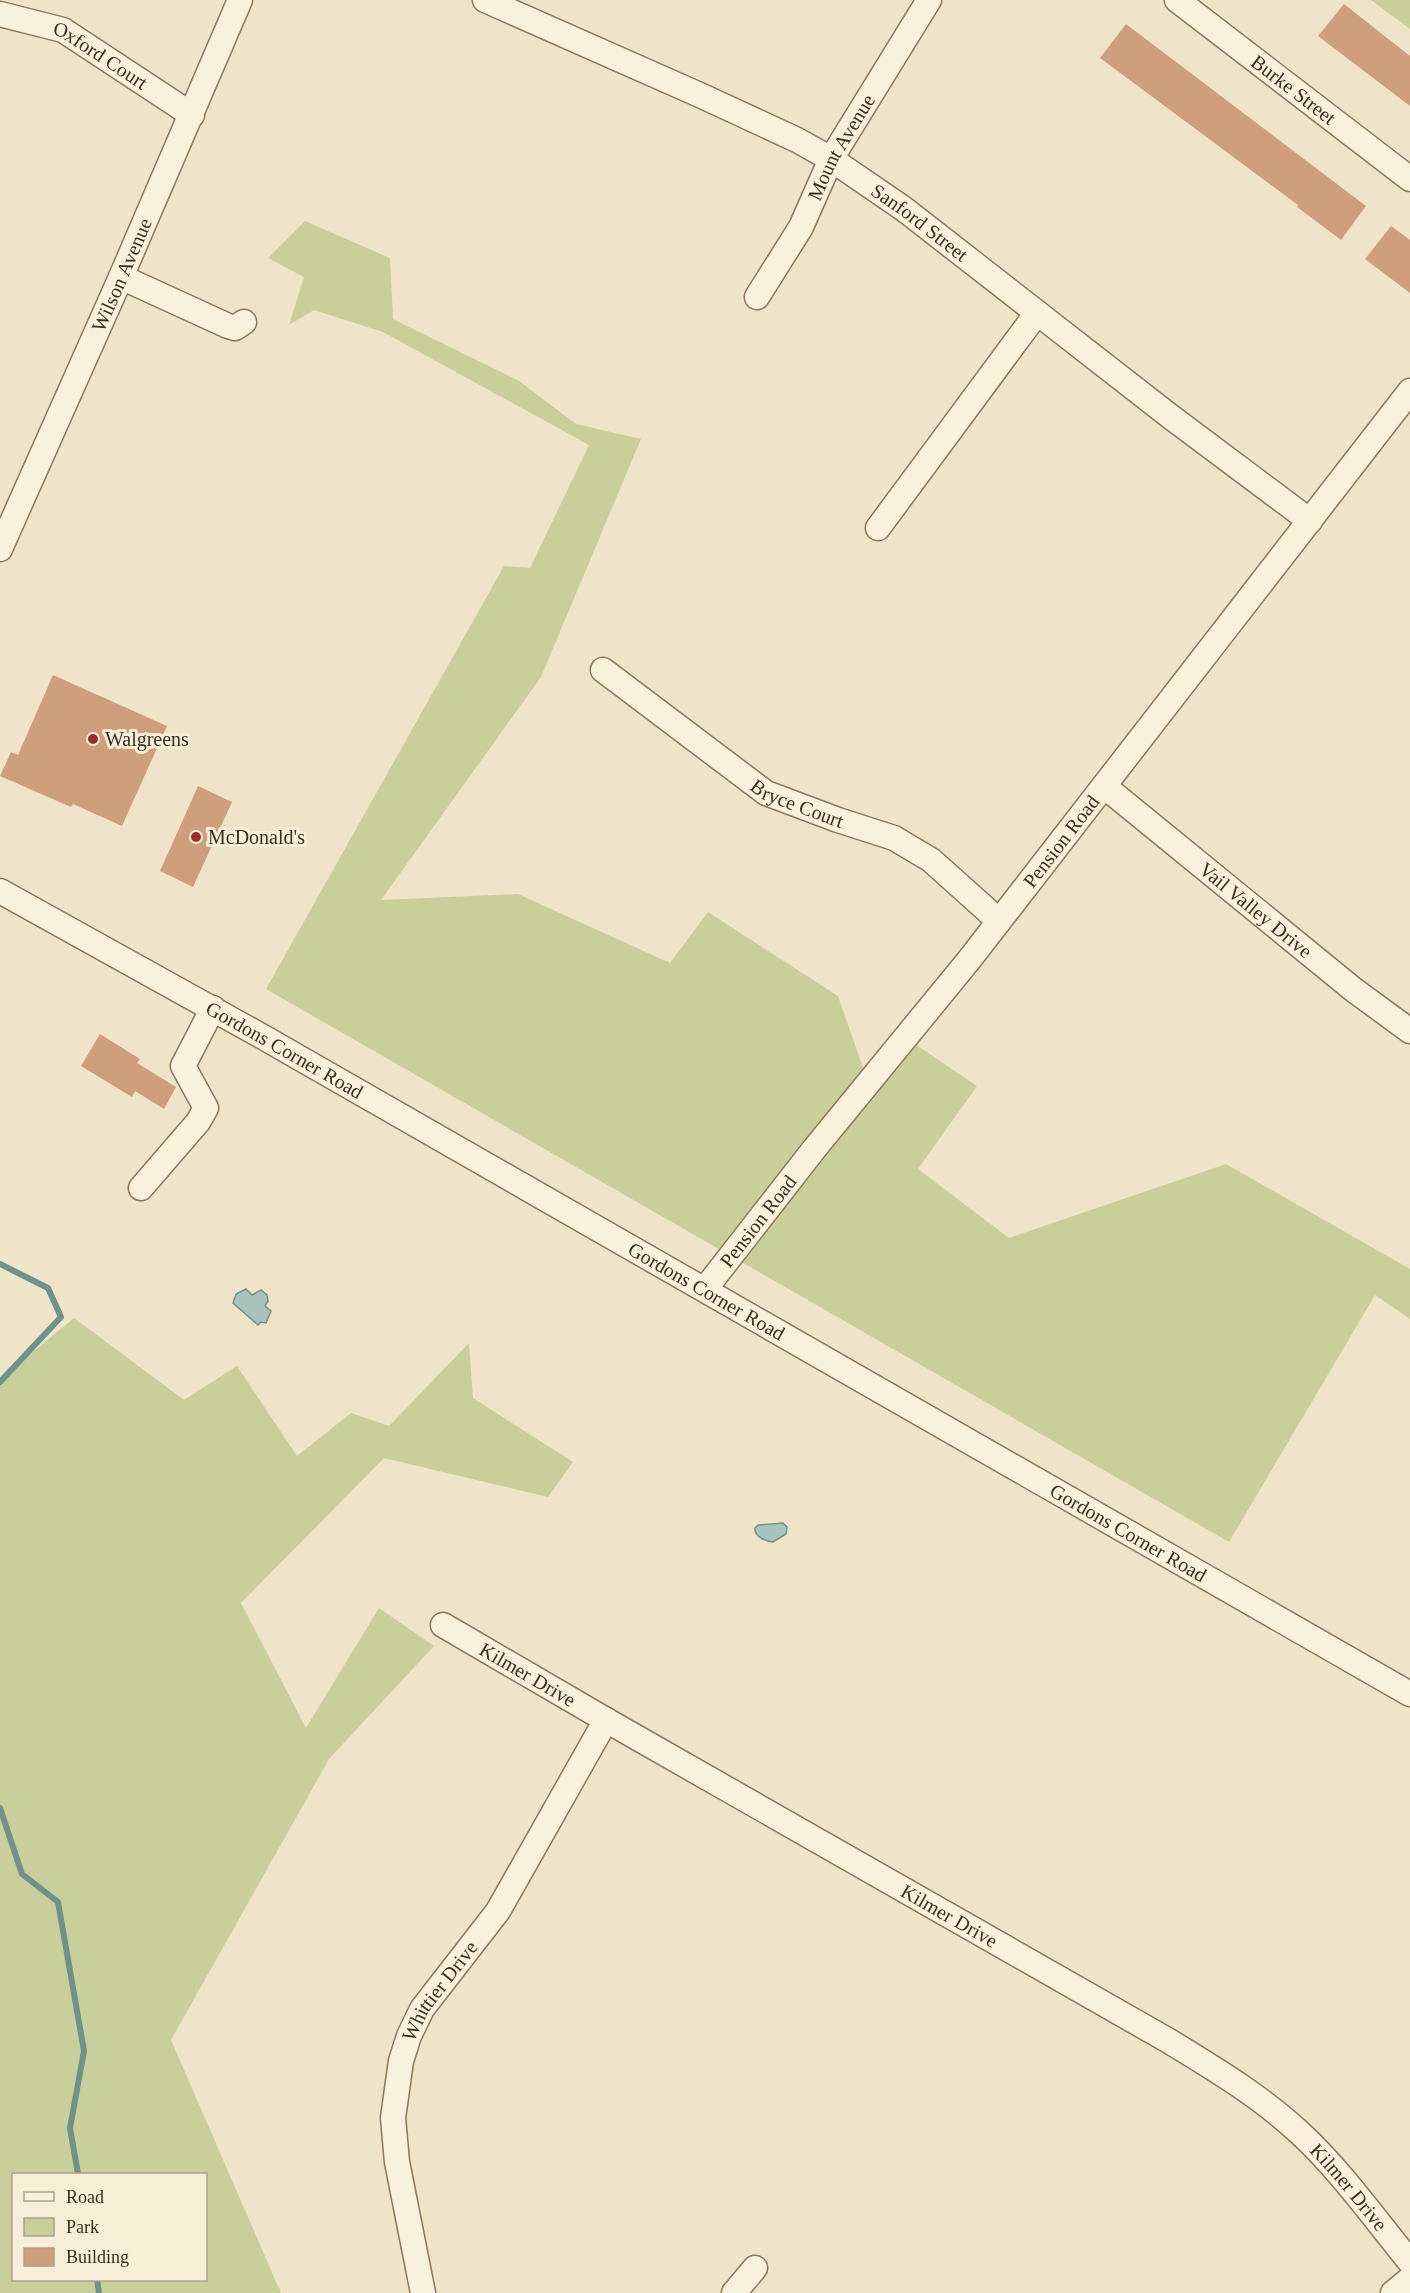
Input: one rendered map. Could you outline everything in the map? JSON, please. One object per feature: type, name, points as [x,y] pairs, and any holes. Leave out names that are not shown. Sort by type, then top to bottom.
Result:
[{"type":"street","name":"Wilson Avenue","points":[[0,549],[192,115],[240,0]]},
{"type":"street","name":"Sanford Street","points":[[485,0],[798,140],[831,159],[904,209],[1310,521]]},
{"type":"street","name":"Mount Avenue","points":[[757,297],[801,227],[831,159],[928,0]]},
{"type":"street","name":"Burke Street","points":[[1177,0],[1410,179]]},
{"type":"street","name":"Oxford Court","points":[[0,14],[63,30],[192,115]]},
{"type":"street","points":[[121,277],[228,326],[235,328],[244,322]]},
{"type":"street","points":[[878,528],[1037,313]]},
{"type":"street","name":"Pension Road","points":[[705,1289],[815,1148],[999,921],[1410,391]]},
{"type":"street","name":"Bryce Court","points":[[603,670],[766,793],[894,838],[931,860],[999,921]]},
{"type":"street","name":"Vail Valley Drive","points":[[1104,786],[1354,990],[1410,1031]]},
{"type":"street","name":"Gordons Corner Road","points":[[0,891],[213,1008],[1410,1694]]},
{"type":"street","points":[[141,1188],[198,1122],[206,1108],[183,1066],[213,1008]]},
{"type":"street","name":"Kilmer Drive","points":[[443,1625],[1231,2078],[1300,2133],[1410,2262]]},
{"type":"street","name":"Whittier Drive","points":[[423,2293],[397,2162],[393,2118],[400,2061],[422,2009],[498,1911],[606,1720]]},
{"type":"street","points":[[734,2293],[755,2268]]},
{"type":"street","points":[[1393,2293],[1410,2279]]},
{"type":"green space","points":[[1371,0],[1410,0],[1410,29]]},
{"type":"green space","points":[[305,221],[390,258],[393,319],[519,381],[576,424],[641,439],[541,677],[381,900],[518,894],[670,963],[708,912],[838,996],[869,1085],[915,1044],[977,1086],[918,1169],[1009,1238],[1226,1164],[1410,1269],[1410,1319],[1375,1295],[1229,1542],[266,989],[504,566],[530,568],[589,445],[383,332],[314,310],[289,325],[304,277],[268,258]]},
{"type":"green space","points":[[74,1318],[184,1400],[237,1366],[297,1456],[351,1413],[389,1426],[469,1343],[473,1398],[573,1462],[548,1497],[384,1458],[241,1603],[306,1728],[379,1608],[434,1646],[329,1759],[171,2040],[281,2293],[0,2293],[0,1379]]},
{"type":"water","points":[[246,1289],[252,1295],[261,1290],[267,1295],[268,1301],[265,1306],[271,1311],[266,1323],[261,1322],[258,1325],[233,1303],[236,1294]]},
{"type":"water","points":[[783,1523],[787,1527],[786,1534],[773,1542],[756,1534],[755,1528],[758,1525]]},
{"type":"building","points":[[1344,4],[1410,56],[1410,106],[1318,36]]},
{"type":"building","points":[[1126,24],[1366,206],[1341,240],[1297,207],[1298,205],[1100,58]]},
{"type":"building","points":[[1391,226],[1410,240],[1410,293],[1365,259]]},
{"type":"building","name":"Walgreens","points":[[53,675],[167,726],[122,826],[0,776],[11,752],[18,755]]},
{"type":"building","name":"McDonald's","points":[[198,786],[232,802],[193,887],[160,871]]},
{"type":"building","points":[[100,1034],[140,1059],[137,1063],[176,1087],[164,1109],[135,1091],[132,1097],[81,1066]]},
{"type":"waterway","points":[[0,1264],[48,1288],[61,1317],[0,1382]]},
{"type":"waterway","points":[[0,1808],[22,1874],[58,1902],[84,2051],[70,2128],[78,2173]]},
{"type":"waterway","points":[[97,2281],[99,2293]]},
{"type":"place","name":"Walgreens","points":[[93,739]]},
{"type":"place","name":"McDonald's","points":[[196,837]]}]
